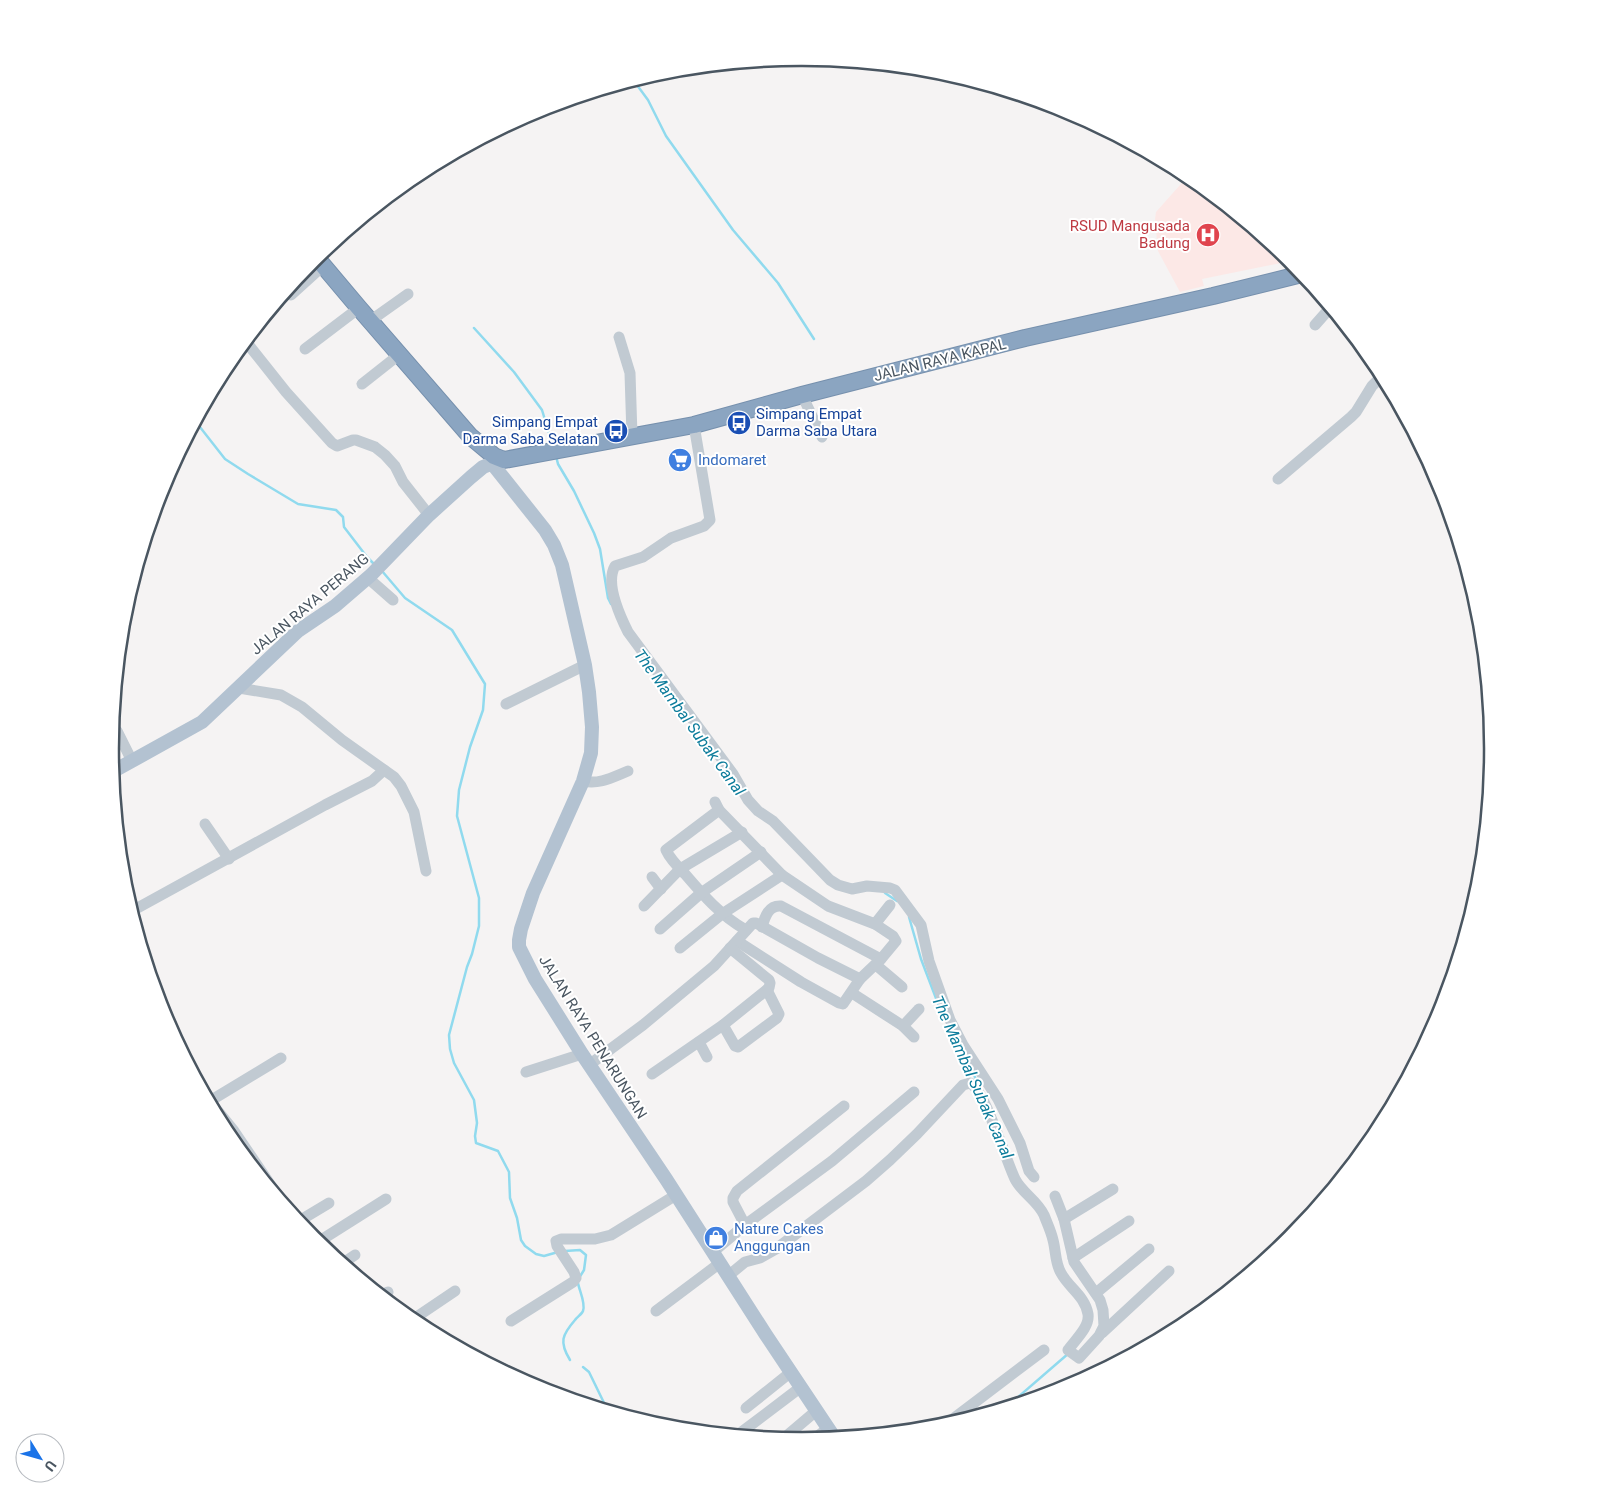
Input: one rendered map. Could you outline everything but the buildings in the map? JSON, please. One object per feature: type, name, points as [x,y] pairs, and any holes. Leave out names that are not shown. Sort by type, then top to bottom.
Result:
[{"type":"highway","points":[[322,263],[470,436],[493,459]]},
{"type":"highway","name":"JALAN RAYA KAPAL","points":[[493,459],[504,460],[532,456],[694,425],[802,395],[1026,338],[1293,276]]},
{"type":"main road","name":"JALAN RAYA PERANG","points":[[119,768],[202,722],[298,631],[335,606],[369,577],[429,515],[493,459]]},
{"type":"main road","name":"JALAN RAYA PENARUNGAN","points":[[493,459],[506,483],[545,530],[554,545],[566,576],[585,665],[592,740],[591,753],[583,781],[533,893],[518,940],[522,956],[585,1058],[829,1431]]},
{"type":"street","points":[[370,321],[408,294]]},
{"type":"street","points":[[305,349],[359,308]]},
{"type":"street","points":[[1315,325],[1326,312]]},
{"type":"street","points":[[619,337],[630,373],[632,436]]},
{"type":"street","points":[[250,347],[286,392],[332,442],[337,446],[356,440],[375,448],[385,455],[395,466],[403,482],[429,515]]},
{"type":"street","points":[[362,384],[400,354]]},
{"type":"street","points":[[1278,479],[1351,417],[1376,382]]},
{"type":"street","points":[[802,395],[822,437]]},
{"type":"street","points":[[694,425],[710,520],[704,526],[671,538],[643,557],[613,568],[612,582],[615,604],[619,615],[628,632],[707,737],[738,781],[748,800],[758,811],[773,822],[800,851],[830,880],[838,885],[852,889],[867,886],[890,888],[895,890],[901,898],[921,926],[929,961],[950,1020],[963,1045],[998,1099],[1020,1144],[1029,1171],[1034,1177]]},
{"type":"street","points":[[369,577],[393,600]]},
{"type":"street","points":[[506,704],[585,665]]},
{"type":"street","points":[[239,688],[281,695],[302,707],[342,740],[384,770],[401,786],[414,812],[426,871]]},
{"type":"street","points":[[119,736],[132,761]]},
{"type":"street","points":[[138,908],[372,781],[384,770]]},
{"type":"street","points":[[583,781],[590,783],[603,781],[628,770]]},
{"type":"street","points":[[734,944],[843,1004],[860,979],[896,941],[896,938],[875,924],[828,906],[782,875],[717,806],[666,848],[666,852],[701,893],[722,914],[746,930]]},
{"type":"street","points":[[205,824],[229,859]]},
{"type":"street","points":[[644,906],[680,869],[742,832]]},
{"type":"street","points":[[660,929],[701,893],[761,852]]},
{"type":"street","points":[[680,948],[722,914],[782,875]]},
{"type":"street","points":[[652,877],[661,889]]},
{"type":"street","points":[[875,924],[890,905]]},
{"type":"street","points":[[762,927],[770,909],[775,906],[781,906],[878,962],[902,987]]},
{"type":"street","points":[[526,1072],[585,1058],[612,1047],[644,1025],[714,966],[754,923],[860,979]]},
{"type":"street","points":[[652,1074],[723,1025],[767,990],[770,985],[769,980],[734,944]]},
{"type":"street","points":[[723,1025],[735,1046],[738,1047],[777,1018],[779,1014],[767,990]]},
{"type":"street","points":[[852,993],[903,1026],[914,1037]]},
{"type":"street","points":[[903,1026],[919,1009]]},
{"type":"street","points":[[699,1042],[707,1057]]},
{"type":"street","points":[[216,1100],[281,1058]]},
{"type":"street","points":[[728,1276],[745,1262],[760,1258],[776,1249],[866,1181],[917,1134],[964,1084],[973,1084],[978,1090],[1016,1182],[1043,1212],[1052,1238],[1058,1268],[1067,1283],[1082,1298],[1087,1309],[1088,1316],[1085,1326],[1068,1350],[1079,1358],[1098,1336],[1169,1270]]},
{"type":"street","points":[[656,1311],[716,1258],[745,1226],[832,1161],[914,1092]]},
{"type":"street","points":[[745,1226],[732,1198],[737,1191],[844,1106]]},
{"type":"street","points":[[994,1128],[1008,1121]]},
{"type":"street","points":[[1064,1219],[1113,1189]]},
{"type":"street","points":[[511,1321],[573,1282],[576,1278],[556,1241],[561,1239],[595,1239],[611,1235],[676,1195]]},
{"type":"street","points":[[1055,1196],[1064,1219],[1076,1266],[1100,1300],[1104,1326],[1098,1336]]},
{"type":"street","points":[[325,1238],[386,1199]]},
{"type":"street","points":[[305,1217],[329,1203]]},
{"type":"street","points":[[1073,1258],[1129,1221]]},
{"type":"street","points":[[1096,1293],[1149,1249]]},
{"type":"street","points":[[348,1259],[355,1255]]},
{"type":"street","points":[[419,1315],[455,1291]]},
{"type":"street","points":[[960,1413],[1044,1350]]},
{"type":"street","points":[[746,1408],[791,1372]]},
{"type":"street","points":[[746,1429],[801,1387]]},
{"type":"street","points":[[792,1432],[816,1411]]},
{"type":"shaded area","name":"RSUD Mangusada Badung","points":[[1183,182],[1217,207],[1281,263],[1202,279],[1204,286],[1180,292],[1158,251],[1156,212]]},
{"type":"waterway","points":[[638,87],[648,100],[666,136],[733,230],[778,283],[814,339]]},
{"type":"waterway","name":"The Mambal Subak Canal","points":[[474,328],[514,372],[542,410],[553,446]]},
{"type":"waterway","points":[[200,427],[225,459],[248,474],[298,504],[336,510],[343,517],[344,527],[374,564]]},
{"type":"waterway","name":"The Mambal Subak Canal","points":[[556,456],[558,464],[574,491],[600,549],[608,598],[611,604]]},
{"type":"waterway","points":[[382,571],[405,598],[452,630],[485,684],[483,710],[470,747],[459,790],[457,816],[479,898],[479,926],[449,1035],[450,1049],[454,1063],[474,1100],[477,1123],[476,1143],[498,1151],[509,1172],[510,1198],[517,1218],[521,1240],[525,1246],[536,1254],[544,1256],[558,1252]]},
{"type":"waterway","name":"The Mambal Subak Canal","points":[[885,893],[897,901]]},
{"type":"waterway","name":"The Mambal Subak Canal","points":[[909,917],[921,959],[942,1014]]},
{"type":"waterway","name":"The Mambal Subak Canal","points":[[964,1056],[979,1085]]},
{"type":"waterway","points":[[565,1251],[580,1250],[586,1255],[584,1270],[579,1278]]},
{"type":"waterway","points":[[570,1360],[563,1343],[567,1330],[584,1308],[578,1283]]},
{"type":"waterway","name":"The Mambal Subak Canal","points":[[1019,1397],[1069,1353]]},
{"type":"waterway","points":[[583,1367],[589,1372],[604,1402]]},
{"type":"place","name":"RSUD Mangusada Badung","points":[[1208,235]]},
{"type":"place","name":"Simpang Empat Darma Saba Utara","points":[[739,423]]},
{"type":"place","name":"Simpang Empat Darma Saba Selatan","points":[[616,431]]},
{"type":"place","name":"Indomaret","points":[[680,460]]},
{"type":"place","name":"Nature Cakes Anggungan","points":[[716,1238]]}]
